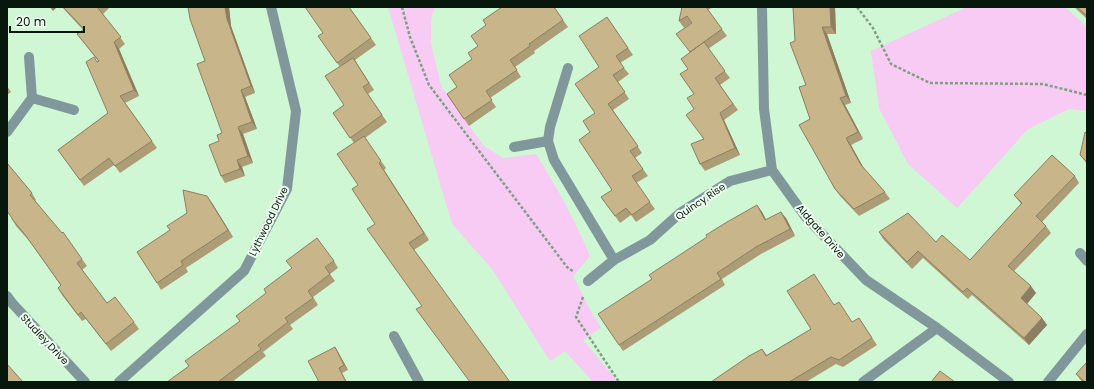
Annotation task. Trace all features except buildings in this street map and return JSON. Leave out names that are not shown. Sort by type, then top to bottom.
[{"type":"street","name":"Lythwood Drive","points":[[119,382],[244,271],[287,189],[296,111],[271,7]]},
{"type":"street","name":"Aldgate Drive","points":[[762,7],[764,109],[772,170],[805,216],[866,280],[937,328],[1009,382]]},
{"type":"street","points":[[7,132],[32,98],[29,57]]},
{"type":"street","points":[[568,68],[550,127],[548,141],[554,160],[614,260]]},
{"type":"street","points":[[32,98],[74,110]]},
{"type":"street","points":[[514,147],[548,141]]},
{"type":"street","name":"Quincy Rise","points":[[588,282],[614,260],[650,240],[680,213],[730,181],[772,170]]},
{"type":"street","points":[[1080,253],[1087,261]]},
{"type":"street","name":"Studley Drive","points":[[7,296],[85,382]]},
{"type":"street","points":[[863,382],[937,328]]},
{"type":"street","points":[[1048,382],[1087,334]]},
{"type":"street","points":[[394,336],[419,382]]},
{"type":"path","points":[[402,7],[410,37],[429,85],[567,267],[588,282],[576,317],[619,382]]},
{"type":"path","points":[[857,7],[872,28],[891,64],[930,83],[1043,84],[1087,94]]},
{"type":"shaded area","points":[[388,7],[435,7],[431,19],[431,44],[441,86],[483,145],[503,158],[536,154],[544,166],[572,217],[590,256],[573,276],[601,328],[583,340],[618,382],[593,382],[565,351],[550,361],[492,269],[452,224]]},
{"type":"shaded area","points":[[967,7],[1065,7],[1087,27],[1087,111],[1069,109],[1028,129],[957,208],[908,164],[879,108],[871,51]]}]
